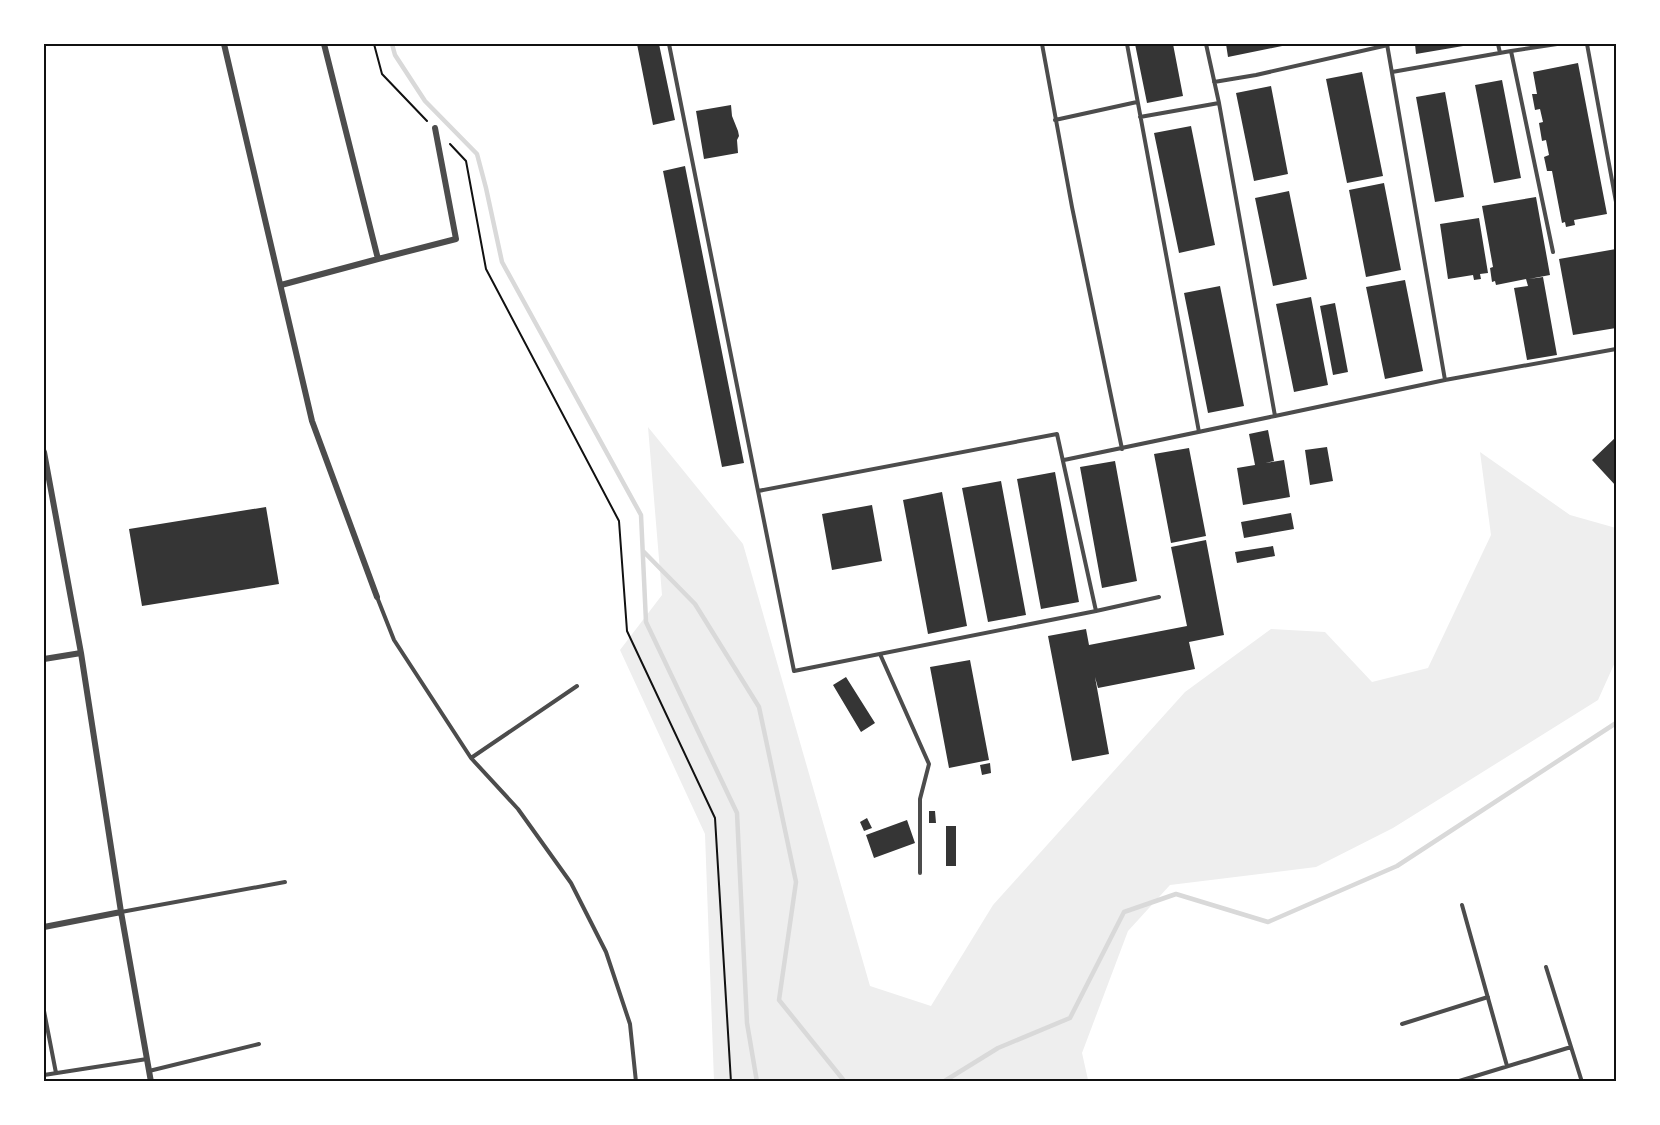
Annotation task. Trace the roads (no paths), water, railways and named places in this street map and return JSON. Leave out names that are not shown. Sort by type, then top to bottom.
[{"type":"street","points":[[224,44],[312,421],[377,597]]},
{"type":"street","points":[[324,44],[378,259]]},
{"type":"street","points":[[281,285],[456,239],[435,128]]},
{"type":"street","points":[[44,452],[81,653],[121,912],[151,1082]]},
{"type":"street","points":[[44,659],[81,653]]},
{"type":"street","points":[[44,927],[121,912]]},
{"type":"lane","points":[[669,44],[794,671],[1159,597]]},
{"type":"lane","points":[[1042,44],[1055,120],[1122,448]]},
{"type":"lane","points":[[1126,44],[1199,432]]},
{"type":"lane","points":[[1206,44],[1219,103],[1275,416]]},
{"type":"lane","points":[[1214,82],[1256,75],[1388,44],[1445,380]]},
{"type":"lane","points":[[1498,44],[1500,52]]},
{"type":"lane","points":[[1392,72],[1557,44]]},
{"type":"lane","points":[[1587,44],[1617,201]]},
{"type":"lane","points":[[1511,51],[1553,252]]},
{"type":"lane","points":[[1055,120],[1137,102]]},
{"type":"lane","points":[[1140,117],[1219,103]]},
{"type":"lane","points":[[1064,460],[1445,380],[1617,350]]},
{"type":"lane","points":[[759,491],[1057,434],[1096,611]]},
{"type":"lane","points":[[377,597],[394,640],[471,758],[518,809],[571,883],[606,952],[630,1024],[636,1082]]},
{"type":"lane","points":[[880,654],[929,764],[920,799],[920,873]]},
{"type":"lane","points":[[471,758],[578,686]]},
{"type":"lane","points":[[121,912],[285,882]]},
{"type":"lane","points":[[1462,905],[1507,1066]]},
{"type":"lane","points":[[1546,967],[1582,1082]]},
{"type":"lane","points":[[1402,1024],[1488,997]]},
{"type":"lane","points":[[44,1011],[56,1073]]},
{"type":"lane","points":[[149,1071],[259,1044]]},
{"type":"lane","points":[[1456,1082],[1571,1047]]},
{"type":"lane","points":[[44,1075],[147,1059]]},
{"type":"waterway","points":[[392,44],[395,55],[425,101],[477,154],[502,262],[641,515],[646,622],[737,813],[747,1023],[757,1082]]},
{"type":"waterway","points":[[644,552],[695,604],[759,707],[796,882],[779,1000],[845,1082]]},
{"type":"waterway","points":[[943,1082],[998,1048],[1070,1018],[1124,912],[1176,894],[1268,922],[1397,866],[1616,723]]}]
